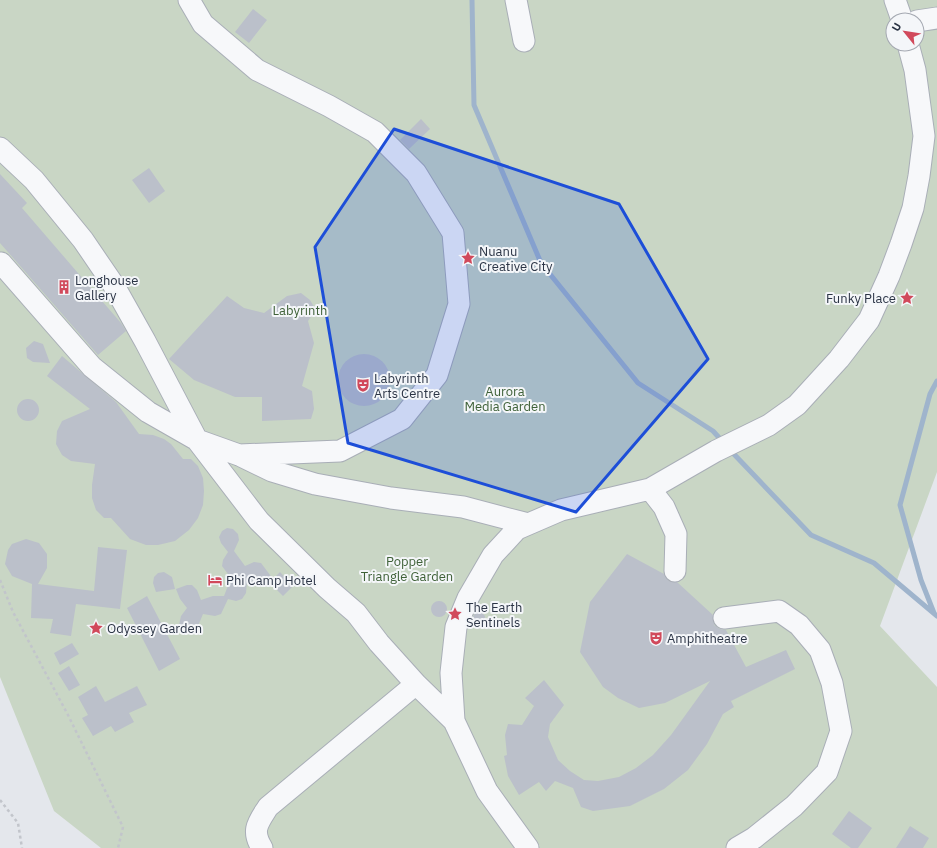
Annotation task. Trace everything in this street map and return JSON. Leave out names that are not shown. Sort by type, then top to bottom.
[{"type":"lane","points":[[188,0],[203,24],[257,70],[329,106],[374,132],[416,173],[453,233],[459,304],[437,375],[402,419],[340,452],[239,455]]},
{"type":"lane","points":[[516,0],[524,41]]},
{"type":"lane","points":[[895,0],[899,12]]},
{"type":"lane","points":[[925,20],[937,18]]},
{"type":"lane","points":[[454,721],[451,673],[456,627],[468,598],[493,555],[517,529],[561,510],[650,490],[716,451],[769,425],[797,405],[839,359],[869,320],[889,276],[913,208],[924,136],[915,70],[910,52]]},
{"type":"lane","points":[[0,148],[34,180],[82,240],[113,284],[146,341],[197,440],[259,520],[326,588],[356,613],[379,643],[416,684],[454,721],[487,791],[528,848]]},
{"type":"lane","points":[[1,263],[92,367],[148,412],[197,440],[239,455],[272,470],[315,484],[391,498],[463,507],[528,524]]},
{"type":"lane","points":[[650,490],[664,507],[676,534],[675,571]]},
{"type":"lane","points":[[724,618],[779,611],[799,625],[820,650],[832,683],[841,731],[827,772],[794,806],[754,838],[737,848]]},
{"type":"lane","points":[[262,848],[256,839],[257,824],[268,807],[416,684]]},
{"type":"path","points":[[0,580],[13,612],[68,715],[123,827],[118,848]]},
{"type":"path","points":[[0,800],[18,823],[22,848]]},
{"type":"highlighted area","points":[[394,129],[619,204],[708,359],[576,512],[348,443],[315,247]]},
{"type":"green space","name":"Nuanu Creative City","points":[[0,0],[937,0],[937,472],[880,626],[937,687],[937,848],[101,848],[54,811],[0,677]]},
{"type":"building","points":[[253,9],[267,20],[249,43],[235,32]]},
{"type":"building","points":[[421,119],[430,129],[409,149],[400,140]]},
{"type":"building","points":[[149,168],[165,191],[149,203],[132,180]]},
{"type":"building","name":"Longhouse Gallery","points":[[0,174],[27,203],[22,208],[121,323],[126,331],[98,355],[0,243]]},
{"type":"building","points":[[301,293],[310,300],[316,310],[308,321],[314,343],[302,386],[312,391],[314,409],[311,419],[262,421],[262,397],[235,397],[194,380],[169,359],[227,296],[244,308],[264,313],[287,296]]},
{"type":"building","points":[[34,341],[43,344],[50,363],[33,362],[27,358],[26,348]]},
{"type":"building","points":[[364,354],[374,356],[382,362],[388,370],[390,380],[388,390],[382,398],[374,404],[364,406],[354,404],[346,398],[340,390],[338,380],[340,370],[346,362],[354,356]]},
{"type":"building","points":[[62,356],[116,402],[139,434],[153,435],[164,439],[171,444],[183,459],[191,459],[198,466],[203,478],[203,505],[198,518],[189,530],[175,541],[158,545],[146,545],[130,539],[111,518],[104,518],[96,510],[92,498],[95,464],[71,461],[62,455],[56,444],[57,431],[62,421],[90,409],[47,376]]},
{"type":"building","points":[[28,399],[32,400],[38,406],[38,414],[32,420],[28,421],[24,420],[18,414],[17,410],[18,406],[24,400]]},
{"type":"building","points":[[227,528],[233,529],[238,534],[239,540],[234,551],[245,566],[254,562],[261,563],[273,579],[280,572],[293,586],[283,596],[269,582],[271,580],[247,582],[246,593],[242,599],[236,601],[228,599],[221,614],[215,616],[203,614],[198,626],[193,630],[178,629],[181,616],[187,608],[180,599],[176,589],[187,585],[192,585],[197,590],[201,600],[213,596],[224,596],[231,578],[222,566],[223,560],[228,552],[221,543],[219,537],[222,531]]},
{"type":"building","points":[[26,539],[39,543],[47,554],[47,568],[38,584],[94,591],[98,547],[127,550],[120,609],[76,604],[71,636],[50,633],[53,619],[31,618],[32,584],[12,576],[5,564],[8,550],[12,544]]},
{"type":"building","points":[[627,554],[664,574],[669,581],[677,582],[713,615],[714,625],[720,629],[726,630],[746,667],[786,650],[795,669],[731,701],[734,707],[723,714],[707,744],[688,770],[664,789],[630,806],[593,811],[581,807],[573,788],[555,781],[546,791],[539,782],[519,795],[508,776],[504,756],[507,755],[505,735],[508,724],[522,725],[534,706],[525,698],[544,680],[564,705],[550,724],[548,737],[558,760],[570,771],[584,780],[598,781],[619,777],[636,768],[653,755],[671,735],[710,681],[665,703],[639,708],[618,698],[603,687],[580,652],[590,602]]},
{"type":"building","points":[[164,572],[172,577],[175,589],[156,592],[153,583],[154,577],[158,573]]},
{"type":"building","points":[[147,596],[180,659],[159,671],[127,608]]},
{"type":"building","points":[[436,601],[442,601],[447,606],[445,615],[442,617],[436,617],[431,612],[431,606]]},
{"type":"building","points":[[476,611],[481,612],[485,616],[484,624],[479,627],[473,627],[470,624]]},
{"type":"building","points":[[72,643],[79,654],[60,665],[54,653]]},
{"type":"building","points":[[69,666],[80,685],[69,691],[58,673]]},
{"type":"building","points":[[96,686],[105,702],[137,686],[147,705],[129,713],[134,722],[115,732],[111,726],[93,736],[82,718],[88,715],[78,697]]},
{"type":"building","points":[[849,811],[872,828],[858,848],[851,848],[832,834]]},
{"type":"building","points":[[910,826],[929,838],[923,848],[896,848]]},
{"type":"waterway","points":[[472,0],[474,105],[541,263],[638,383],[713,431],[723,442]]},
{"type":"waterway","points":[[934,613],[921,580],[900,505],[930,394],[937,381]]},
{"type":"waterway","points":[[730,450],[811,535],[874,563],[937,616]]},
{"type":"place","name":"Nuanu Creative City","points":[[468,258]]},
{"type":"place","name":"Longhouse Gallery","points":[[64,287]]},
{"type":"place","name":"Funky Place","points":[[907,298]]},
{"type":"place","name":"Labyrinth Arts Centre","points":[[363,385]]},
{"type":"place","name":"Phi Camp Hotel","points":[[215,580]]},
{"type":"place","name":"The Earth Sentinels","points":[[455,614]]},
{"type":"place","name":"Odyssey Garden","points":[[96,628]]},
{"type":"place","name":"Amphitheatre","points":[[656,638]]},
{"type":"park label","name":"Labyrinth","points":[[300,310]]},
{"type":"park label","name":"Aurora Media Garden","points":[[505,398]]},
{"type":"park label","name":"Popper Triangle Garden","points":[[407,568]]}]
